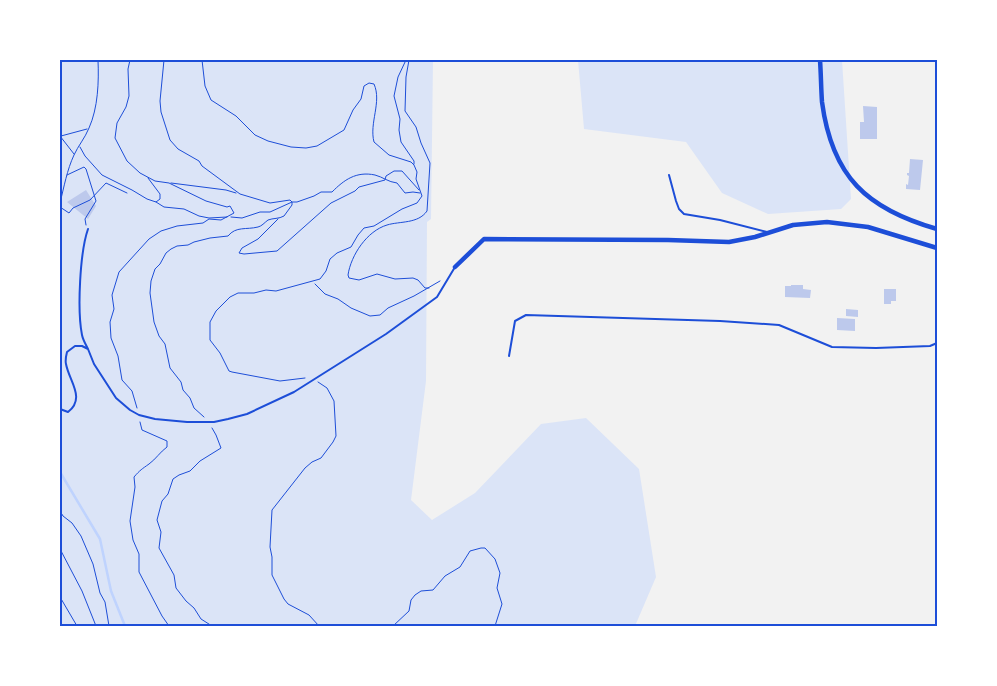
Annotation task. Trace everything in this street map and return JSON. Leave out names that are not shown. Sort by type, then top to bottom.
[{"type":"street","points":[[820,60],[822,103],[831,140],[846,172],[869,199],[889,212],[912,222],[937,229]]},
{"type":"street","points":[[455,267],[484,239],[729,242],[769,233],[793,225],[827,222],[846,223],[889,233],[937,248]]},
{"type":"lane","points":[[669,175],[679,209],[684,214],[720,220],[769,233]]},
{"type":"lane","points":[[88,229],[85,238],[81,287],[82,335],[94,364],[116,398],[139,415],[155,419],[214,422],[247,414],[294,392],[386,334],[437,297],[455,267]]},
{"type":"lane","points":[[509,356],[515,320],[526,314],[779,325],[832,347],[930,346],[937,343]]},
{"type":"lane","points":[[60,408],[68,412],[74,407],[77,398],[65,362],[67,352],[75,346],[82,346],[88,350]]},
{"type":"path","points":[[60,203],[61,194],[66,185],[66,176],[74,155],[89,128],[96,99],[98,60]]},
{"type":"path","points":[[130,60],[128,69],[129,96],[126,107],[117,123],[115,138],[127,161],[148,178],[155,181],[226,190],[270,203],[290,200],[298,202],[321,192],[332,192],[348,177],[374,175],[397,183],[405,193],[420,193],[422,196]]},
{"type":"path","points":[[164,60],[160,101],[161,112],[170,140],[178,149],[199,161],[202,166],[240,194]]},
{"type":"path","points":[[202,60],[205,86],[211,100],[236,116],[255,135],[268,141],[291,147],[306,148],[316,146],[344,130],[353,110],[361,99],[364,86],[369,83],[374,84],[377,105],[374,122],[374,142],[389,155],[414,165]]},
{"type":"path","points":[[407,60],[398,77],[394,96],[400,119],[398,130],[401,142],[414,161],[417,172],[416,179],[422,196]]},
{"type":"path","points":[[407,60],[405,111],[416,127],[430,163],[427,211],[417,219],[388,224],[370,233],[353,259],[348,275],[349,278],[355,280],[377,274],[394,279],[413,278],[418,280],[425,288],[429,288]]},
{"type":"path","points":[[74,155],[61,136],[89,128]]},
{"type":"path","points":[[80,146],[85,156],[102,175],[164,207],[184,209],[199,216],[209,218],[242,218],[260,212],[270,212],[292,202]]},
{"type":"path","points":[[66,176],[84,166],[96,195],[96,202],[85,219],[88,229]]},
{"type":"path","points":[[71,167],[75,172]]},
{"type":"path","points":[[279,218],[258,239],[242,248],[239,253],[277,251],[332,203],[359,187],[385,180],[389,174],[400,170],[416,185],[422,196]]},
{"type":"path","points":[[148,178],[160,194],[160,199],[156,202]]},
{"type":"path","points":[[60,207],[69,213],[73,208],[90,200],[106,183],[127,192]]},
{"type":"path","points":[[169,626],[139,572],[139,554],[133,540],[130,521],[135,488],[134,477],[141,468],[150,464],[160,451],[167,447],[167,441],[142,430],[132,391],[122,380],[118,356],[110,338],[110,322],[114,309],[112,295],[119,272],[149,239],[161,231],[177,226],[200,224],[209,219],[221,220],[234,213],[230,206],[227,207],[206,201],[170,183]]},
{"type":"path","points":[[319,626],[309,615],[288,604],[272,575],[270,547],[272,510],[305,468],[321,458],[333,442],[336,436],[333,397],[327,388],[314,380],[302,378],[280,381],[249,374],[236,374],[229,371],[220,353],[210,340],[210,322],[214,313],[235,293],[276,290],[320,279],[324,275],[330,259],[337,253],[350,247],[364,228],[376,224],[417,203],[422,196]]},
{"type":"path","points":[[212,626],[200,619],[194,608],[176,588],[174,575],[159,548],[161,532],[157,520],[162,501],[168,494],[173,479],[190,471],[200,461],[221,448],[216,435],[199,410],[194,408],[190,398],[170,368],[165,344],[159,336],[154,322],[150,293],[151,280],[155,269],[166,253],[177,246],[188,246],[194,242],[210,238],[228,236],[233,230],[241,228],[260,227],[269,220],[284,216],[292,202]]},
{"type":"path","points":[[315,284],[325,294],[338,299],[350,308],[370,316],[380,315],[388,308],[437,283]]},
{"type":"path","points":[[60,511],[72,523],[93,564],[100,593],[105,602],[109,626]]},
{"type":"path","points":[[393,626],[409,611],[411,600],[415,595],[421,591],[433,590],[445,576],[460,567],[470,551],[481,548],[485,548],[495,559],[499,567],[497,588],[502,604],[495,626]]},
{"type":"path","points":[[60,549],[82,591],[96,626]]},
{"type":"path","points":[[60,597],[77,626]]},
{"type":"shaded area","points":[[60,60],[433,60],[431,219],[427,222],[426,381],[411,500],[432,520],[475,493],[541,424],[586,418],[639,469],[656,577],[635,626],[60,626]]},
{"type":"shaded area","points":[[578,60],[842,60],[851,199],[841,209],[768,214],[722,193],[686,142],[584,129]]},
{"type":"building","points":[[863,106],[877,107],[877,139],[860,139],[860,122],[864,122]]},
{"type":"building","points":[[910,159],[923,160],[920,190],[906,189]]},
{"type":"building","points":[[86,190],[96,206],[88,219],[67,202]]},
{"type":"building","points":[[803,285],[803,289],[811,290],[810,298],[785,297],[785,286]]},
{"type":"building","points":[[884,289],[896,289],[896,301],[891,301],[891,304],[884,304]]},
{"type":"building","points":[[846,309],[858,310],[858,317],[846,316]]},
{"type":"building","points":[[837,318],[855,319],[855,331],[837,330]]},
{"type":"waterway","points":[[60,472],[100,539],[111,591],[125,626]]}]
